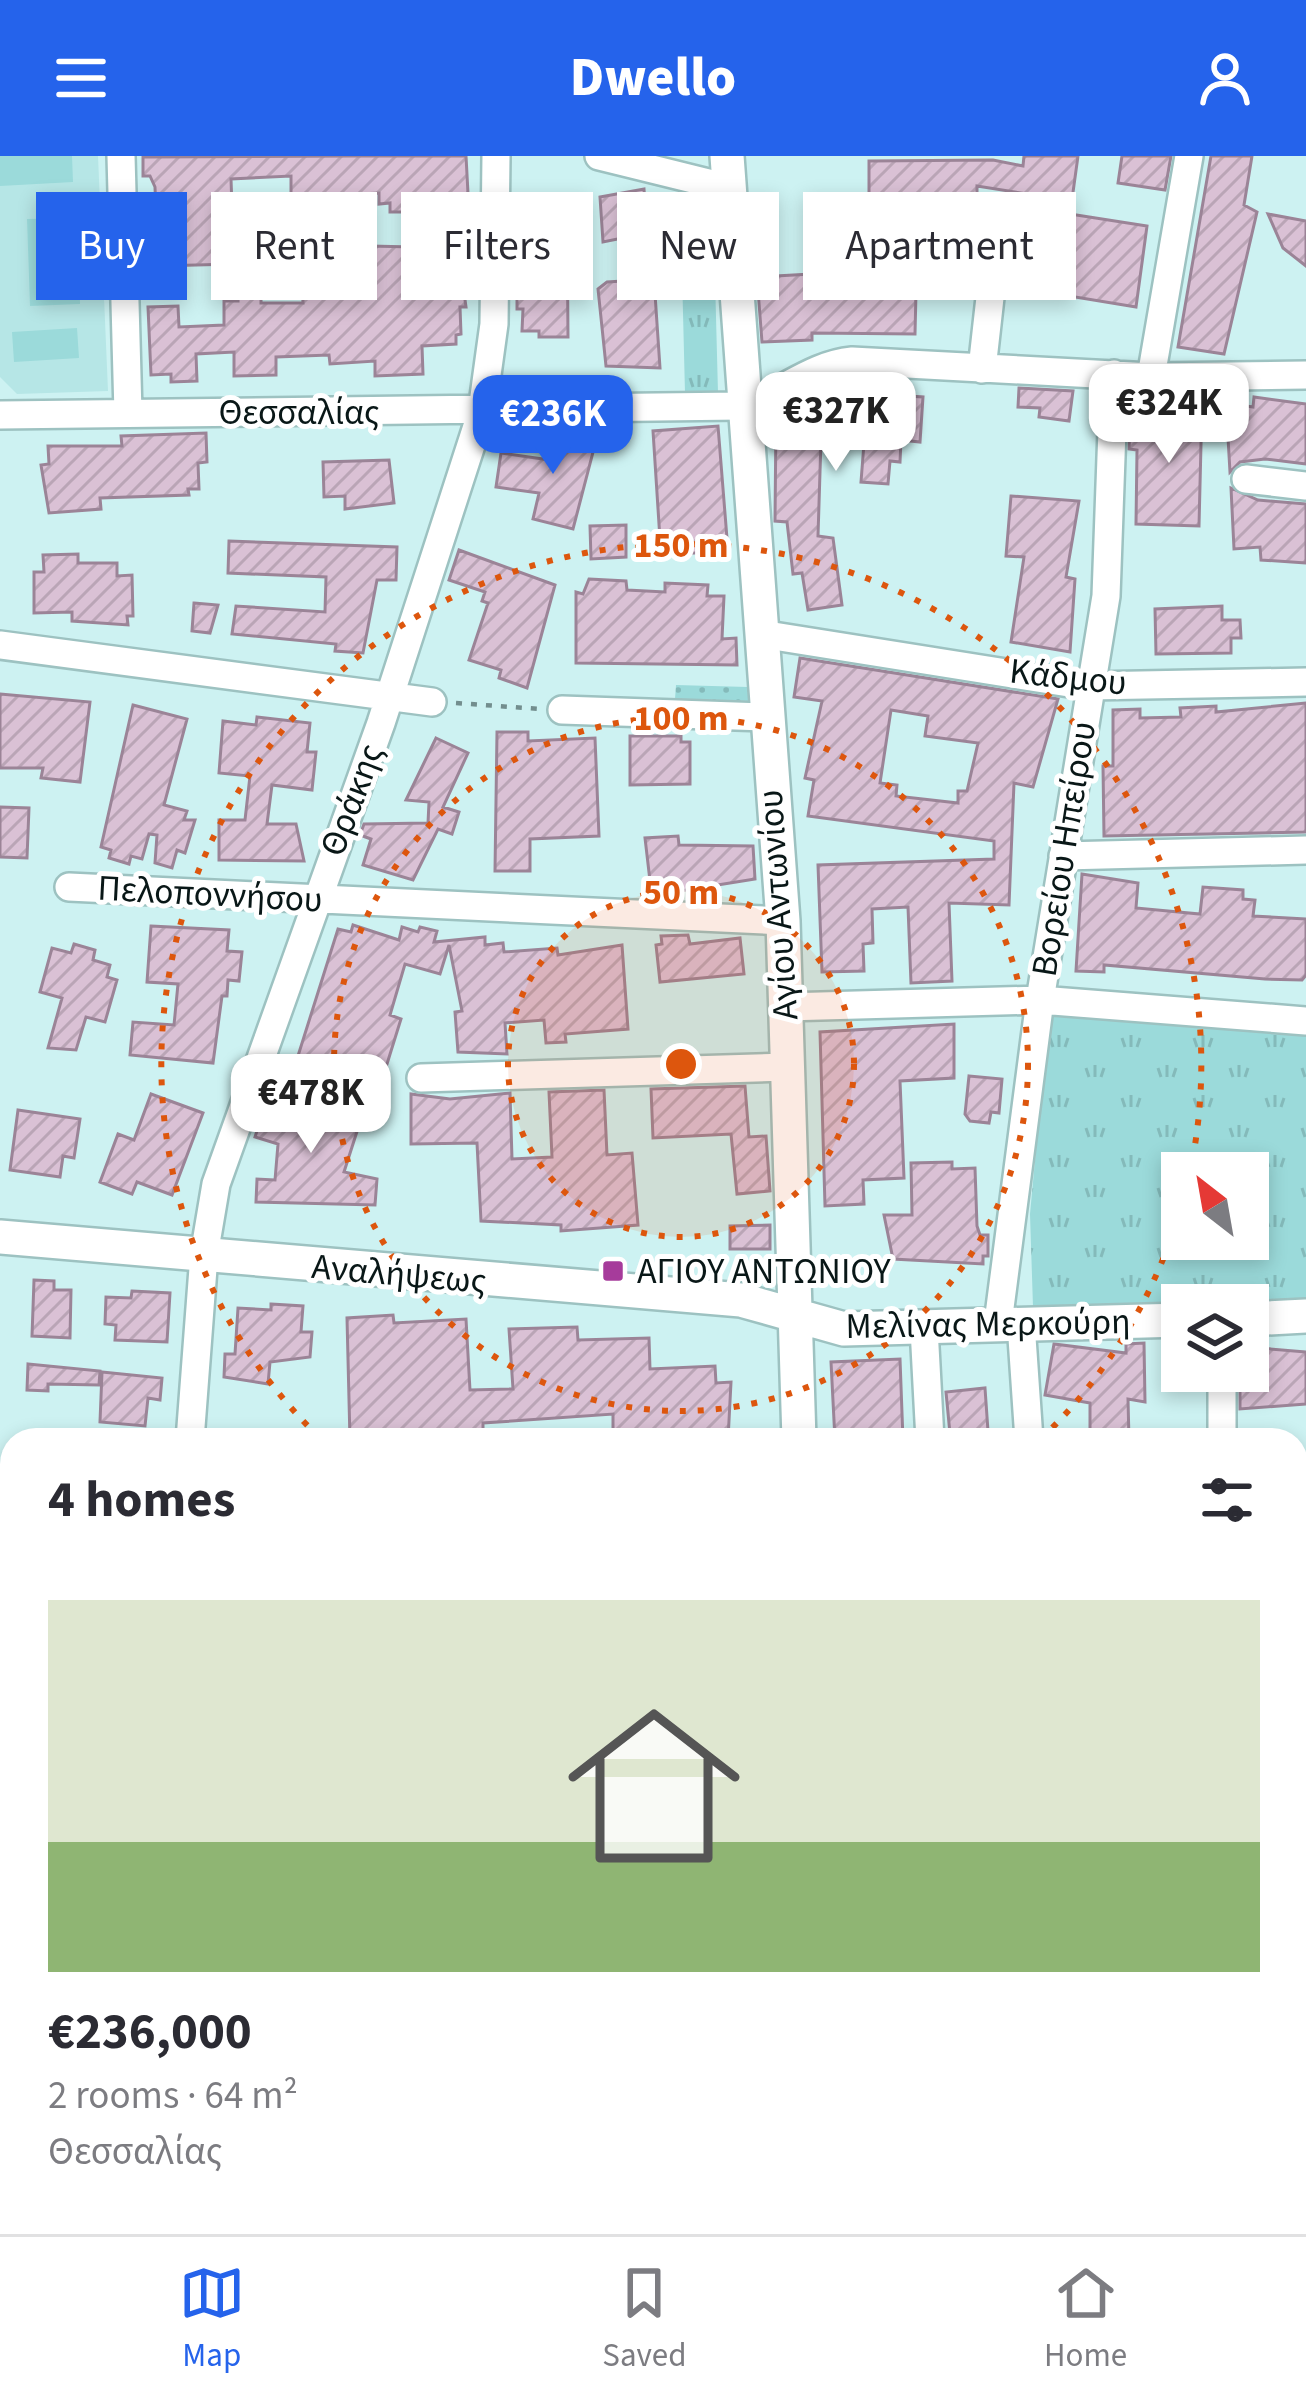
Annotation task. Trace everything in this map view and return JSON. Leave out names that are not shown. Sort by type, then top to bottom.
[{"type":"street","points":[[121,156],[128,413]]},
{"type":"street","name":"Θράκης","points":[[191,1428],[204,1256],[215,1184],[390,696],[482,411],[494,324],[496,156]]},
{"type":"street","points":[[599,156],[728,172]]},
{"type":"street","points":[[1151,377],[1190,156]]},
{"type":"street","name":"Αγίου Αντωνίου","points":[[728,172],[783,921],[800,1428]]},
{"type":"street","points":[[982,369],[990,300]]},
{"type":"street","points":[[742,406],[831,363],[884,361],[1151,377],[1306,375]]},
{"type":"street","name":"Βορείου Ηπείρου","points":[[1027,1428],[1009,1323],[1040,1000],[1106,596],[1114,374]]},
{"type":"street","name":"Θεσσαλίας","points":[[0,415],[742,406]]},
{"type":"street","points":[[1246,479],[1306,486]]},
{"type":"street","name":"Κάδμου","points":[[761,634],[1088,686],[1306,682]]},
{"type":"street","points":[[0,645],[432,702]]},
{"type":"street","points":[[562,710],[765,717]]},
{"type":"street","points":[[1063,856],[1306,850]]},
{"type":"street","name":"Πελοποννήσου","points":[[69,887],[783,921]]},
{"type":"street","points":[[785,1007],[1040,1000],[1306,1021]]},
{"type":"street","points":[[421,1078],[788,1067]]},
{"type":"street","name":"Αναλήψεως","points":[[0,1237],[741,1300],[796,1316]]},
{"type":"street","name":"Μελίνας Μερκούρη","points":[[796,1316],[830,1328],[1161,1321]]},
{"type":"street","points":[[1269,1317],[1306,1316]]},
{"type":"street","points":[[924,1328],[929,1428]]},
{"type":"street","points":[[1222,1392],[1222,1428]]},
{"type":"lane","points":[[252,1076],[355,1110]]},
{"type":"path","points":[[432,702],[562,710]]},
{"type":"shaded area","points":[[0,156],[98,156],[100,192],[36,192],[36,300],[104,300],[108,391],[17,394],[0,377]]},
{"type":"green space","points":[[0,156],[72,156],[73,182],[0,186]]},
{"type":"green space","points":[[27,219],[36,219],[36,300],[80,300],[80,304],[30,306]]},
{"type":"green space","points":[[683,300],[716,300],[718,393],[685,393]]},
{"type":"green space","points":[[77,328],[79,358],[14,362],[12,332]]},
{"type":"green space","points":[[676,685],[748,687],[749,701],[675,699]]},
{"type":"green space","points":[[1039,1013],[1306,1031],[1306,1299],[1269,1300],[1269,1284],[1161,1284],[1161,1303],[1033,1307],[1030,1214],[1048,1022]]},
{"type":"building","points":[[466,156],[468,192],[401,192],[401,212],[390,212],[390,203],[379,204],[377,192],[291,192],[291,176],[231,179],[231,192],[211,192],[211,265],[187,265],[187,192],[155,192],[150,176],[143,176],[143,157]]},
{"type":"building","points":[[1024,156],[1078,156],[1073,192],[1015,192],[977,186],[977,192],[869,192],[869,161],[993,160],[1023,166]]},
{"type":"building","points":[[1122,156],[1171,156],[1165,190],[1118,183]]},
{"type":"building","points":[[1211,156],[1252,156],[1244,205],[1257,212],[1224,354],[1178,347]]},
{"type":"building","points":[[617,194],[617,239],[603,242],[600,197]]},
{"type":"building","points":[[1268,214],[1306,221],[1306,266],[1283,248]]},
{"type":"building","points":[[1076,215],[1147,226],[1136,307],[1076,297]]},
{"type":"building","points":[[377,246],[401,247],[401,300],[465,300],[466,307],[460,307],[461,334],[456,335],[456,344],[422,346],[423,374],[375,376],[375,361],[330,364],[329,355],[276,357],[276,375],[234,376],[234,352],[196,354],[197,381],[171,382],[171,374],[151,375],[148,307],[178,306],[179,327],[224,325],[224,301],[377,300]]},
{"type":"building","points":[[803,274],[803,300],[916,300],[915,334],[812,333],[812,340],[762,342],[759,300],[779,300],[779,276]]},
{"type":"building","points":[[617,281],[617,300],[655,300],[660,368],[606,366],[598,289]]},
{"type":"building","points":[[517,300],[568,300],[568,337],[539,337],[539,331],[522,331],[523,309],[517,309]]},
{"type":"building","points":[[853,387],[910,389],[909,396],[923,397],[920,442],[901,440],[900,462],[890,461],[888,484],[861,482],[864,443],[821,440],[818,536],[833,538],[842,605],[808,610],[802,573],[793,574],[787,522],[775,521],[776,420],[822,428],[831,411],[838,411],[839,395],[852,396]]},
{"type":"building","points":[[1019,388],[1073,391],[1069,421],[1039,417],[1040,408],[1018,407]]},
{"type":"building","points":[[1254,397],[1306,404],[1306,464],[1265,459],[1240,462],[1230,472],[1226,403],[1253,407]]},
{"type":"building","points":[[1174,399],[1202,403],[1199,526],[1136,524],[1137,450],[1129,449],[1130,423],[1136,424],[1138,413],[1171,420]]},
{"type":"building","points":[[565,426],[598,433],[573,529],[533,519],[539,493],[496,487],[501,453],[550,460],[553,448],[560,450]]},
{"type":"building","points":[[718,426],[728,551],[661,555],[653,431]]},
{"type":"building","points":[[206,433],[207,462],[198,463],[199,489],[188,489],[189,495],[100,498],[101,509],[49,513],[41,465],[49,464],[48,446],[122,446],[121,436]]},
{"type":"building","points":[[389,460],[394,503],[345,509],[345,496],[324,497],[323,462]]},
{"type":"building","points":[[1231,488],[1258,500],[1306,504],[1306,563],[1261,560],[1260,547],[1234,549]]},
{"type":"building","points":[[1011,496],[1079,501],[1066,577],[1075,579],[1070,652],[1011,642],[1024,557],[1006,556]]},
{"type":"building","points":[[626,525],[626,557],[591,559],[590,526]]},
{"type":"building","points":[[229,541],[397,547],[396,580],[377,580],[363,653],[335,651],[336,644],[232,634],[236,606],[325,612],[326,577],[228,573]]},
{"type":"building","points":[[459,550],[555,585],[527,688],[499,678],[501,670],[469,660],[488,603],[482,601],[485,592],[449,580]]},
{"type":"building","points":[[78,554],[78,563],[117,563],[117,576],[132,575],[133,616],[127,616],[128,625],[72,621],[72,612],[34,613],[34,572],[44,572],[43,555]]},
{"type":"building","points":[[589,579],[626,581],[627,590],[665,592],[665,583],[708,585],[707,596],[724,596],[722,639],[736,638],[737,665],[576,663],[576,592],[583,594]]},
{"type":"building","points":[[194,603],[218,605],[210,633],[192,631]]},
{"type":"building","points":[[1222,606],[1222,620],[1240,620],[1241,638],[1231,638],[1231,653],[1156,654],[1155,609]]},
{"type":"building","points":[[800,658],[1058,699],[1033,787],[1014,783],[1009,905],[949,903],[952,981],[911,983],[908,907],[872,909],[873,943],[863,944],[864,971],[822,972],[818,865],[994,859],[994,841],[808,816],[814,780],[805,778],[822,701],[794,697]],"holes":[[[891,710],[928,716],[925,736],[978,743],[967,791],[958,791],[958,803],[896,796],[897,785],[880,783]]]},
{"type":"building","points":[[0,694],[90,702],[80,782],[41,778],[43,768],[0,768]]},
{"type":"building","points":[[1306,703],[1306,832],[1104,836],[1103,766],[1113,766],[1113,710],[1140,709],[1140,718],[1181,717],[1180,708],[1216,706],[1216,712]]},
{"type":"building","points":[[133,705],[187,719],[164,805],[187,811],[184,820],[195,820],[185,853],[177,850],[172,868],[155,863],[157,835],[149,834],[142,859],[131,856],[129,864],[109,858],[111,850],[101,847]]},
{"type":"building","points":[[257,717],[310,723],[307,752],[316,752],[312,790],[272,785],[267,824],[296,824],[304,861],[219,860],[219,820],[245,820],[250,776],[219,773],[223,721],[256,725]]},
{"type":"building","points":[[497,732],[528,732],[528,741],[595,738],[599,836],[530,839],[530,871],[495,871]]},
{"type":"building","points":[[630,736],[681,736],[681,742],[690,742],[690,784],[630,785]]},
{"type":"building","points":[[436,738],[468,753],[443,807],[459,812],[452,834],[438,829],[413,880],[363,865],[371,839],[360,835],[364,824],[428,823],[429,802],[406,800]]},
{"type":"building","points":[[0,807],[29,808],[27,858],[0,857]]},
{"type":"building","points":[[678,836],[679,845],[753,846],[755,879],[674,892],[674,880],[650,881],[645,838]]},
{"type":"building","points":[[1082,874],[1138,883],[1136,908],[1200,914],[1203,887],[1243,890],[1243,899],[1255,900],[1253,916],[1306,919],[1306,975],[1302,980],[1265,979],[1104,965],[1104,972],[1076,971]]},
{"type":"building","points":[[353,925],[399,940],[402,927],[437,931],[434,942],[485,937],[485,945],[503,943],[504,952],[557,948],[558,955],[622,945],[628,1029],[565,1034],[566,1042],[546,1043],[544,1020],[505,1023],[507,1054],[458,1052],[455,1012],[462,1011],[449,945],[440,974],[405,964],[390,1015],[401,1019],[382,1080],[376,1078],[365,1106],[291,1078],[338,929],[351,932]]},
{"type":"building","points":[[151,926],[229,930],[227,951],[242,952],[239,981],[228,980],[227,996],[222,996],[213,1063],[130,1055],[133,1022],[174,1025],[178,984],[147,982]]},
{"type":"building","points":[[688,935],[690,944],[740,938],[744,974],[660,982],[656,945],[662,944],[661,936]]},
{"type":"building","points":[[74,944],[95,950],[93,960],[110,965],[107,977],[117,980],[105,1022],[86,1017],[76,1050],[48,1048],[62,998],[40,992],[52,948],[71,953]]},
{"type":"building","points":[[954,1024],[954,1078],[900,1081],[904,1178],[863,1180],[864,1204],[825,1206],[820,1032]]},
{"type":"building","points":[[969,1076],[1002,1079],[999,1113],[991,1112],[989,1123],[970,1121],[965,1114]]},
{"type":"building","points":[[745,1086],[749,1137],[766,1136],[770,1191],[737,1194],[731,1134],[653,1138],[651,1089]]},
{"type":"building","points":[[604,1090],[607,1155],[632,1153],[638,1225],[561,1231],[561,1225],[481,1221],[477,1143],[411,1144],[411,1094],[450,1099],[510,1093],[512,1159],[552,1157],[549,1092]]},
{"type":"building","points":[[151,1094],[203,1113],[172,1195],[137,1182],[132,1194],[100,1182],[118,1134],[134,1140]]},
{"type":"building","points":[[269,1094],[361,1119],[344,1172],[377,1179],[375,1205],[256,1202],[257,1179],[275,1180],[278,1144],[255,1137]]},
{"type":"building","points":[[18,1110],[80,1119],[74,1158],[63,1156],[60,1177],[10,1170]]},
{"type":"building","points":[[952,1162],[952,1169],[975,1168],[977,1226],[980,1235],[988,1235],[988,1256],[983,1256],[983,1264],[893,1259],[884,1215],[912,1215],[911,1163]]},
{"type":"building","points":[[770,1225],[770,1249],[730,1249],[730,1226]]},
{"type":"building","points":[[34,1280],[54,1281],[54,1290],[71,1290],[70,1338],[32,1336]]},
{"type":"building","points":[[132,1291],[170,1293],[167,1342],[115,1340],[116,1325],[105,1324],[106,1297],[131,1298]]},
{"type":"building","points":[[271,1304],[303,1306],[301,1332],[312,1332],[310,1357],[270,1362],[268,1384],[224,1377],[225,1354],[235,1354],[238,1308],[271,1310]]},
{"type":"building","points":[[393,1315],[394,1323],[466,1319],[470,1390],[513,1389],[509,1329],[577,1327],[578,1340],[649,1338],[650,1369],[715,1366],[716,1383],[731,1382],[729,1428],[613,1428],[613,1414],[483,1423],[483,1428],[350,1428],[347,1318]]},
{"type":"building","points":[[1144,1343],[1145,1402],[1128,1399],[1129,1428],[1090,1428],[1090,1403],[1045,1395],[1054,1344],[1126,1353],[1126,1344]]},
{"type":"building","points":[[1269,1349],[1306,1352],[1306,1404],[1240,1409],[1240,1392],[1269,1392]]},
{"type":"building","points":[[900,1359],[903,1428],[834,1428],[831,1362]]},
{"type":"building","points":[[28,1364],[100,1371],[99,1385],[48,1384],[48,1391],[27,1390]]},
{"type":"building","points":[[102,1372],[162,1378],[160,1400],[148,1398],[145,1426],[100,1422]]},
{"type":"building","points":[[985,1388],[988,1428],[949,1428],[946,1392]]},
{"type":"place","name":"ΑΓΙΟΥ ΑΝΤΩΝΙΟΥ","points":[[613,1271]]}]
